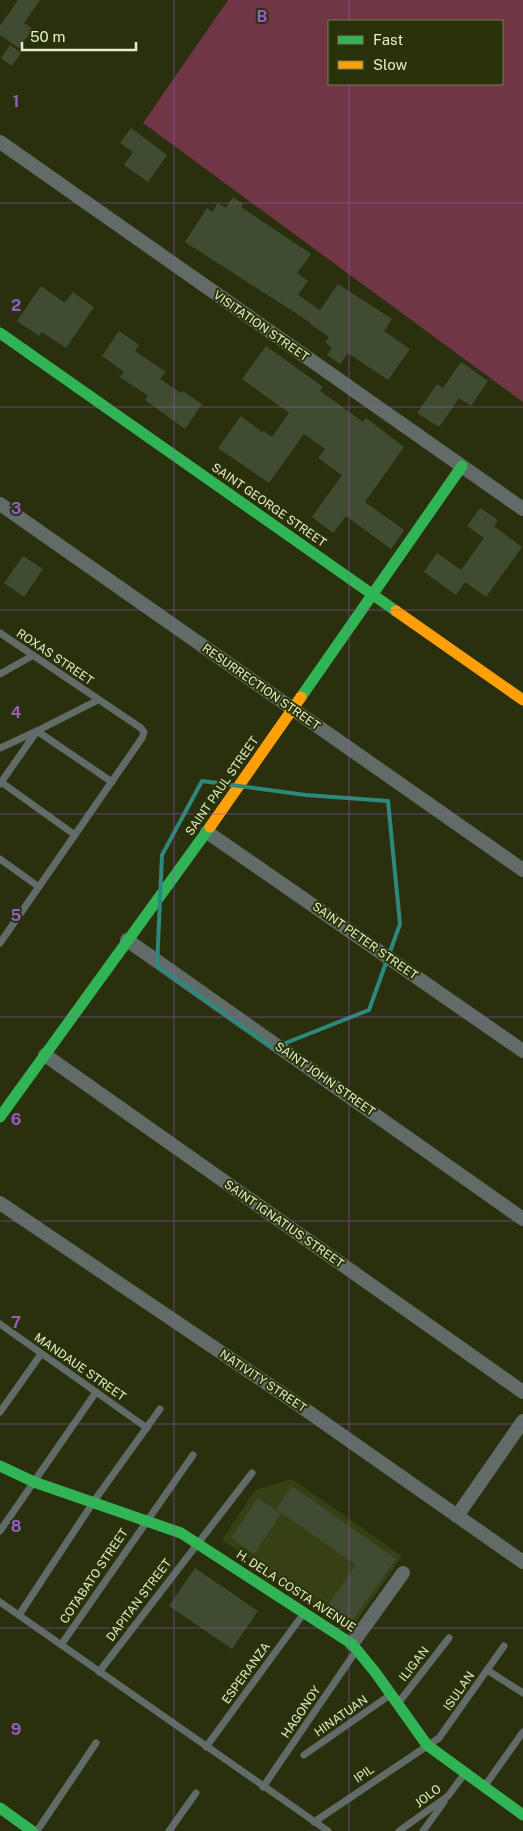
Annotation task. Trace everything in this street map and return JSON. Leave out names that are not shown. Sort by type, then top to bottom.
[{"type":"street","name":"VISITATION STREET","points":[[0,142],[523,509]]},
{"type":"street","name":"SAINT GEORGE STREET","points":[[0,333],[523,700]]},
{"type":"street","name":"SAINT PAUL STREET","points":[[0,1117],[127,940],[208,832],[462,466]]},
{"type":"street","name":"RESURRECTION STREET","points":[[0,504],[523,870]]},
{"type":"street","name":"SAINT PETER STREET","points":[[208,832],[523,1051]]},
{"type":"street","name":"SAINT JOHN STREET","points":[[127,940],[523,1219]]},
{"type":"street","name":"SAINT IGNATIUS STREET","points":[[46,1055],[523,1392]]},
{"type":"street","name":"NATIVITY STREET","points":[[0,1203],[293,1401],[523,1562]]},
{"type":"street","points":[[457,1516],[523,1421]]},
{"type":"street","name":"H. DELA COSTA AVENUE","points":[[0,1466],[34,1482],[164,1526],[197,1543],[355,1647],[427,1745],[523,1815]]},
{"type":"street","points":[[355,1647],[402,1573]]},
{"type":"street","points":[[0,1808],[32,1831]]},
{"type":"lane","name":"ROXAS STREET","points":[[0,633],[141,728],[144,732],[142,738],[112,782]]},
{"type":"lane","points":[[0,674],[32,656]]},
{"type":"lane","points":[[0,748],[98,700]]},
{"type":"lane","points":[[0,942],[112,782],[37,731]]},
{"type":"lane","points":[[37,731],[1,783],[75,835]]},
{"type":"lane","points":[[0,859],[39,886]]},
{"type":"lane","name":"MANDAUE STREET","points":[[0,1324],[147,1428]]},
{"type":"lane","points":[[0,1412],[42,1354]]},
{"type":"lane","points":[[0,1531],[96,1392]]},
{"type":"lane","points":[[19,1615],[94,1502],[160,1409]]},
{"type":"lane","name":"COTABATO STREET","points":[[61,1645],[146,1520],[193,1455]]},
{"type":"lane","name":"DAPITAN STREET","points":[[99,1672],[252,1473]]},
{"type":"lane","points":[[0,1602],[328,1831]]},
{"type":"lane","name":"ESPERANZA","points":[[206,1747],[304,1613]]},
{"type":"lane","name":"ILIGAN","points":[[394,1700],[449,1638]]},
{"type":"lane","name":"ISULAN","points":[[427,1745],[444,1733],[504,1646]]},
{"type":"lane","name":"HAGONOY","points":[[264,1787],[355,1647]]},
{"type":"lane","points":[[487,1670],[523,1693]]},
{"type":"lane","name":"HINATUAN","points":[[304,1755],[394,1700]]},
{"type":"lane","points":[[484,1787],[523,1732]]},
{"type":"lane","points":[[37,1831],[96,1743]]},
{"type":"lane","name":"IPIL","points":[[314,1822],[427,1745]]},
{"type":"lane","name":"JOLO","points":[[398,1831],[448,1796],[465,1773]]},
{"type":"lane","points":[[169,1831],[196,1792]]},
{"type":"lane","points":[[423,1831],[448,1796]]},
{"type":"highlighted area","points":[[202,781],[306,795],[388,801],[400,924],[369,1010],[273,1048],[157,966],[162,855]]},
{"type":"shaded area","points":[[228,0],[523,0],[523,402],[143,123]]},
{"type":"shaded area","points":[[292,1479],[402,1556],[351,1629],[222,1540],[255,1490]]},
{"type":"building","points":[[18,0],[40,0],[24,23],[33,29],[19,48],[0,35],[0,26]]},
{"type":"building","points":[[10,45],[21,53],[12,66],[1,58]]},
{"type":"building","points":[[131,128],[167,155],[148,182],[124,165],[133,152],[120,143]]},
{"type":"building","points":[[233,197],[243,204],[241,207],[311,254],[297,273],[308,281],[298,295],[320,310],[338,284],[392,319],[384,331],[410,349],[388,380],[348,353],[340,364],[327,355],[332,348],[325,342],[329,337],[311,323],[185,242],[207,208],[212,212],[218,203],[226,208]]},
{"type":"building","points":[[41,286],[65,303],[73,292],[94,307],[66,348],[42,332],[39,336],[17,321]]},
{"type":"building","points":[[119,331],[139,345],[135,351],[166,372],[160,379],[202,404],[185,429],[145,400],[148,396],[120,377],[124,372],[102,356]]},
{"type":"building","points":[[266,346],[323,387],[320,391],[363,422],[366,418],[404,447],[365,502],[404,530],[391,549],[346,516],[333,533],[312,517],[342,475],[318,458],[325,449],[304,434],[269,483],[218,448],[241,416],[272,437],[289,413],[242,379]]},
{"type":"building","points":[[461,362],[488,381],[471,406],[459,398],[439,427],[417,413],[437,384],[443,388]]},
{"type":"building","points":[[480,508],[498,520],[494,526],[522,547],[486,597],[465,582],[456,595],[424,572],[437,553],[461,570],[484,538],[467,526]]},
{"type":"building","points":[[23,556],[43,569],[24,597],[4,583]]},
{"type":"building","points":[[292,1486],[396,1559],[352,1621],[328,1605],[356,1565],[276,1509]]},
{"type":"building","points":[[258,1498],[281,1514],[254,1554],[231,1538]]},
{"type":"building","points":[[195,1568],[258,1611],[232,1649],[169,1606]]},
{"type":"traffic: fast","points":[[0,333],[396,611]]},
{"type":"traffic: fast","points":[[301,697],[462,466]]},
{"type":"traffic: fast","points":[[0,1117],[210,827]]},
{"type":"traffic: fast","points":[[0,1466],[34,1482],[181,1533],[352,1644],[375,1672],[427,1745],[523,1815]]},
{"type":"traffic: fast","points":[[0,1808],[32,1831]]},
{"type":"traffic: slow","points":[[396,611],[523,700]]},
{"type":"traffic: slow","points":[[210,827],[301,697]]}]
